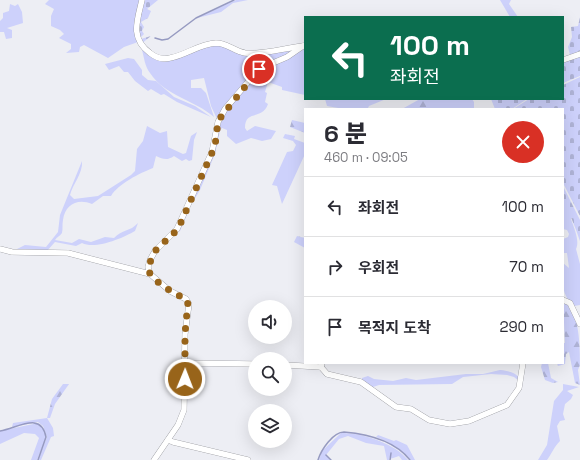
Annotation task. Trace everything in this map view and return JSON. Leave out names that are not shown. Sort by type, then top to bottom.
[{"type":"street","points":[[142,0],[136,29],[139,42],[145,49],[159,58],[170,58],[206,45],[218,43],[226,44],[240,51],[251,53],[304,46]]},
{"type":"street","points":[[154,460],[183,415],[186,363],[185,334],[188,301],[161,285],[150,274],[148,267],[152,255],[178,229],[215,146],[218,122],[225,109],[259,69],[287,57],[304,46]]},
{"type":"street","points":[[564,60],[580,54]]},
{"type":"street","points":[[0,249],[12,252],[68,253],[150,274]]},
{"type":"street","points":[[564,300],[570,303],[580,324]]},
{"type":"street","points":[[186,363],[248,364]]},
{"type":"street","points":[[292,366],[321,365],[327,374],[361,382],[396,407],[412,409],[429,420],[450,424],[469,421],[507,404],[519,388],[523,364]]},
{"type":"street","points":[[168,440],[236,459],[248,460]]},
{"type":"green space","points":[[49,0],[141,0],[138,42],[124,47],[108,58],[84,45],[80,47],[79,52],[66,53],[71,49],[71,44],[59,38],[64,34],[60,30],[51,26],[51,16],[54,9],[45,4]]},
{"type":"green space","points":[[144,0],[158,0],[147,9],[151,11],[148,18],[141,22],[144,27],[142,31],[144,34],[141,39],[151,36],[141,44],[138,29]]},
{"type":"green space","points":[[236,0],[248,0],[233,3],[221,12],[197,18]]},
{"type":"green space","points":[[500,0],[511,0],[509,4],[517,16],[509,16]]},
{"type":"green space","points":[[10,4],[15,6],[18,4],[22,12],[23,23],[7,28],[12,30],[12,38],[6,39],[4,32],[0,32],[0,21],[3,18],[3,13],[9,11]]},
{"type":"green space","points":[[580,17],[580,53],[570,55],[568,47],[572,37],[571,27],[578,26]]},
{"type":"green space","points":[[215,44],[245,54],[290,48],[294,51],[262,66],[218,121],[211,106],[204,78],[191,80],[191,88],[201,88],[206,93],[214,117],[198,106],[172,93],[156,81],[147,68],[142,50],[159,59]]},
{"type":"green space","points":[[304,48],[304,95],[282,90],[282,87],[268,82],[265,92],[267,93],[265,102],[268,104],[262,112],[248,119],[245,128],[247,131],[255,126],[276,131],[271,139],[262,141],[251,138],[236,144],[227,136],[227,130],[222,128],[215,154],[200,190],[191,205],[180,231],[174,235],[206,168],[222,117],[255,74]]},
{"type":"green space","points":[[580,55],[580,76],[564,83],[564,61]]},
{"type":"green space","points":[[128,58],[134,59],[142,70],[142,75],[148,80],[156,81],[174,97],[195,106],[211,117],[177,102],[164,94],[161,95],[151,89],[148,91],[135,81],[128,72],[124,72],[119,66],[109,70],[105,64]]},
{"type":"green space","points":[[580,77],[580,216],[564,185],[564,108],[515,108],[527,100],[564,100],[564,85]]},
{"type":"green space","points":[[325,100],[384,100],[369,106],[368,108],[342,108],[327,106]]},
{"type":"green space","points":[[418,100],[431,100],[431,103],[424,108],[404,108]]},
{"type":"green space","points":[[430,100],[473,100],[474,102],[474,108],[424,108]]},
{"type":"green space","points":[[491,100],[526,100],[514,108],[495,108]]},
{"type":"green space","points":[[292,120],[304,123],[304,133],[290,127]]},
{"type":"green space","points":[[147,126],[160,133],[167,131],[168,147],[183,154],[186,153],[191,136],[197,132],[194,140],[192,160],[189,161],[186,159],[182,161],[174,156],[169,159],[165,159],[156,156],[153,168],[124,183],[111,196],[103,196],[92,204],[87,202],[77,202],[69,206],[64,214],[62,233],[55,240],[72,243],[79,239],[91,242],[105,237],[114,238],[138,223],[135,231],[116,240],[101,244],[88,245],[82,243],[76,246],[55,242],[46,252],[13,251],[25,245],[46,247],[58,232],[60,215],[82,161],[81,170],[70,195],[74,199],[98,196],[131,175],[135,171],[137,149],[143,141]]},
{"type":"green space","points":[[285,134],[295,136],[294,139],[304,143],[304,156],[282,204],[277,186],[272,185],[287,152],[293,151],[296,145],[293,141],[283,138]]},
{"type":"green space","points":[[564,188],[580,220],[580,241],[571,217],[564,206]]},
{"type":"green space","points":[[564,203],[571,215],[575,230],[577,238],[576,249],[580,264],[580,305],[574,306],[566,297],[564,292],[564,264],[569,268],[567,253],[564,253],[564,239],[568,237],[569,234],[567,230],[564,229]]},
{"type":"green space","points":[[297,236],[304,238],[304,247],[294,242]]},
{"type":"green space","points":[[564,302],[569,305],[573,312],[578,329],[580,365],[578,370],[580,385],[575,383],[569,352],[566,354],[565,364],[558,366],[557,364],[564,364]]},
{"type":"green space","points":[[542,364],[548,364],[551,378],[558,382],[553,383],[545,380],[541,367]]},
{"type":"green space","points":[[500,370],[509,371],[516,374],[520,378],[519,381],[514,377],[507,375],[491,374],[463,377],[452,384],[379,385],[370,388],[362,382],[362,378],[368,376],[374,379],[393,381],[406,378],[416,380],[466,374],[483,374]]},
{"type":"green space","points":[[63,384],[69,384],[55,404],[50,418],[47,418],[52,399]]},
{"type":"green space","points":[[563,384],[579,387],[567,391],[573,395],[565,404],[563,414],[565,420],[560,421],[557,426],[560,441],[547,460],[538,460],[547,445],[554,401],[563,390]]},
{"type":"green space","points":[[47,418],[53,428],[54,436],[51,437],[41,460],[38,460],[47,437],[43,426],[38,422],[12,427],[13,423]]},
{"type":"green space","points":[[38,423],[42,426],[46,437],[37,460],[31,460],[39,438],[35,434],[24,433],[0,444],[0,431]]},
{"type":"green space","points":[[341,433],[349,433],[378,440],[395,449],[408,460],[402,460],[399,456],[390,459],[391,453],[389,460],[387,460],[384,446],[366,443],[348,436],[339,439],[326,455],[330,460],[319,460],[322,451]]},
{"type":"green space","points":[[378,435],[407,445],[415,460],[411,460],[395,446],[376,437]]},
{"type":"waterway","points":[[155,38],[162,40],[168,39],[196,18],[234,0]]},
{"type":"waterway","points":[[0,431],[28,423],[39,425],[43,429],[46,437],[38,460]]},
{"type":"waterway","points":[[318,460],[322,451],[332,438],[344,432],[371,437],[389,443],[404,453],[410,460]]},
{"type":"waterway","points":[[390,460],[391,453]]},
{"type":"waterway","points":[[326,455],[331,460]]},
{"type":"route","points":[[185,379],[185,334],[189,304],[186,299],[170,291],[152,277],[148,267],[155,251],[178,229],[215,146],[218,122],[225,109],[259,69]]}]
